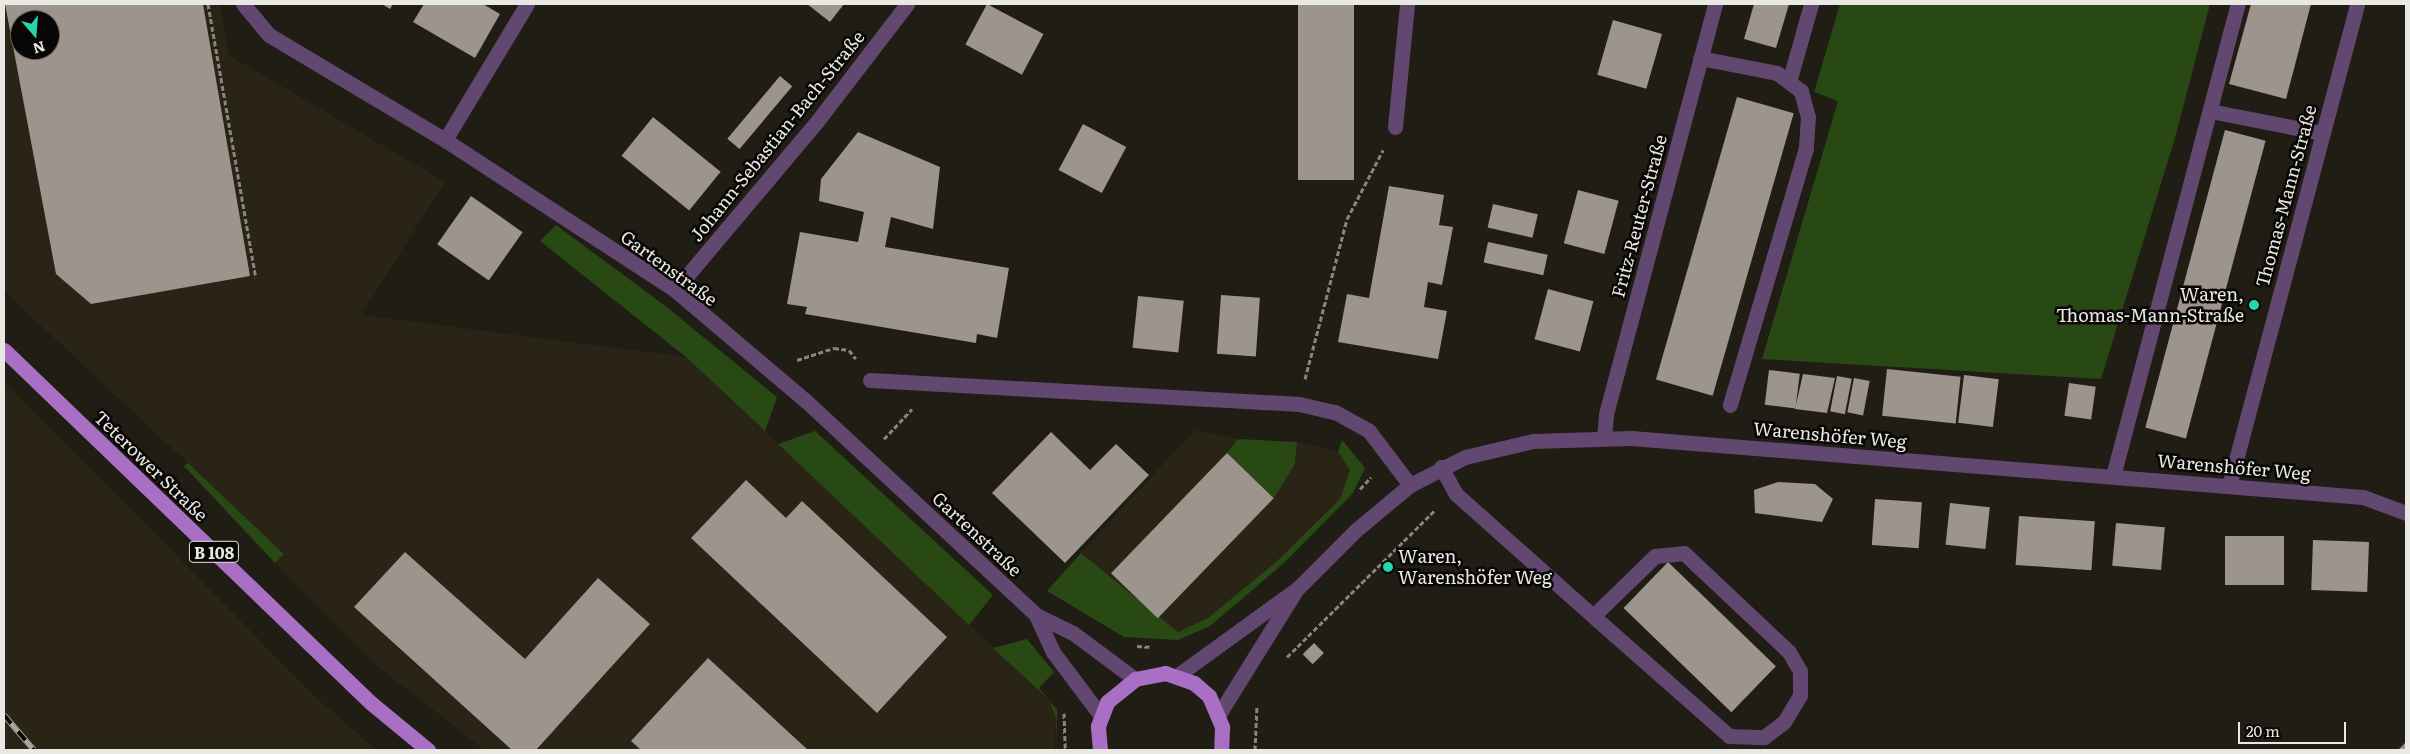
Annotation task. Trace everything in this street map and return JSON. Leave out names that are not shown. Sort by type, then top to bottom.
[{"type":"main road","name":"Teterower Straße","points":[[4,350],[371,703],[428,750]]},
{"type":"main road","points":[[1100,750],[1101,716],[1118,689],[1135,679],[1150,674],[1178,675],[1209,696],[1219,714],[1221,750]]},
{"type":"street","name":"Gartenstraße","points":[[243,4],[269,35],[445,140],[675,290],[778,378],[1036,615],[1073,633],[1135,679]]},
{"type":"street","points":[[445,140],[527,4]]},
{"type":"street","name":"Johann-Sebastian-Bach-Straße","points":[[675,290],[815,124],[907,4]]},
{"type":"street","points":[[1395,127],[1407,4]]},
{"type":"street","name":"Fritz-Reuter-Straße","points":[[1604,438],[1606,414],[1715,4]]},
{"type":"street","points":[[1789,82],[1811,4]]},
{"type":"street","points":[[2113,476],[2238,4]]},
{"type":"street","name":"Thomas-Mann-Straße","points":[[2229,486],[2357,4]]},
{"type":"street","points":[[1700,58],[1777,73],[1800,91],[1808,117],[1806,148],[1730,405]]},
{"type":"street","points":[[2210,111],[2322,133]]},
{"type":"street","points":[[870,380],[1299,404],[1335,412],[1370,431],[1410,485]]},
{"type":"street","name":"Warenshöfer Weg","points":[[1178,675],[1297,590],[1356,530],[1410,485],[1441,467],[1500,446],[1604,438],[2364,496],[2406,513]]},
{"type":"street","points":[[1441,467],[1456,494],[1593,616],[1729,736],[1764,737],[1784,722],[1800,696],[1800,671],[1789,652],[1684,553],[1655,556],[1593,616]]},
{"type":"street","name":"Warenshöfer Weg","points":[[1219,714],[1297,590]]},
{"type":"street","name":"Gartenstraße","points":[[1036,615],[1053,652],[1101,716]]},
{"type":"path","points":[[208,4],[256,278]]},
{"type":"path","points":[[1299,404],[1347,219],[1395,127]]},
{"type":"path","points":[[778,378],[808,353],[834,348],[849,350],[870,380]]},
{"type":"path","points":[[866,458],[923,402],[924,383]]},
{"type":"path","points":[[1284,660],[1456,494]]},
{"type":"path","points":[[1255,750],[1259,699]]},
{"type":"path","points":[[1063,705],[1065,750]]},
{"type":"shaded area","points":[[4,4],[220,4],[229,55],[445,182],[361,315],[686,357],[1049,700],[1056,718],[1054,750],[484,750],[374,663],[275,563],[284,553],[4,291]]},
{"type":"shaded area","points":[[4,381],[316,697],[376,750],[4,750]]},
{"type":"shaded area","points":[[1195,430],[1238,439],[1227,453],[1295,464],[1297,442],[1342,453],[1350,470],[1340,499],[1276,562],[1208,618],[1178,632],[1081,553]]},
{"type":"green space","points":[[1840,4],[2210,4],[2175,138],[2101,379],[1762,359],[1838,101],[1814,92]]},
{"type":"green space","points":[[556,225],[664,305],[777,397],[765,431],[686,357],[540,241]]},
{"type":"green space","points":[[815,431],[993,595],[969,625],[778,444]]},
{"type":"green space","points":[[1238,439],[1297,442],[1295,464],[1274,498],[1227,453]]},
{"type":"green space","points":[[1342,440],[1365,468],[1353,493],[1284,563],[1210,626],[1178,640],[1124,637],[1047,591],[1081,553],[1178,632],[1208,618],[1276,562],[1340,499],[1350,470],[1338,452]]},
{"type":"green space","points":[[188,463],[284,554],[275,563],[184,466]]},
{"type":"green space","points":[[1027,639],[1054,672],[1039,688],[1048,699],[993,648]]},
{"type":"green space","points":[[1049,700],[1057,710],[1057,750],[1056,718]]},
{"type":"building","points":[[5,4],[203,4],[250,276],[91,304],[56,274],[16,60],[60,60],[60,10],[10,10],[10,30]]},
{"type":"building","points":[[382,4],[393,4],[390,9]]},
{"type":"building","points":[[424,4],[483,4],[500,14],[475,58],[413,22]]},
{"type":"building","points":[[807,4],[844,4],[830,22]]},
{"type":"building","points":[[987,4],[1044,34],[1022,75],[965,45]]},
{"type":"building","points":[[1298,4],[1354,4],[1354,180],[1298,180]]},
{"type":"building","points":[[1754,4],[1789,4],[1776,48],[1744,39]]},
{"type":"building","points":[[2251,4],[2311,4],[2286,99],[2229,84]]},
{"type":"building","points":[[1613,20],[1662,34],[1646,89],[1597,75]]},
{"type":"building","points":[[780,76],[792,86],[740,149],[727,139]]},
{"type":"building","points":[[1737,97],[1794,113],[1713,396],[1656,380]]},
{"type":"building","points":[[653,117],[721,172],[689,211],[622,156]]},
{"type":"building","points":[[1083,124],[1126,147],[1102,193],[1059,170]]},
{"type":"building","points":[[2225,130],[2266,141],[2186,438],[2145,428]]},
{"type":"building","points":[[858,132],[940,167],[933,229],[891,217],[885,247],[1009,268],[997,338],[977,334],[976,343],[805,314],[807,307],[787,304],[800,232],[858,242],[864,212],[819,201],[821,179]]},
{"type":"building","points":[[1389,186],[1444,195],[1439,225],[1453,227],[1442,285],[1428,282],[1424,307],[1447,311],[1438,359],[1338,342],[1347,294],[1369,298]]},
{"type":"building","points":[[1578,190],[1619,201],[1604,254],[1564,243]]},
{"type":"building","points":[[471,196],[523,232],[489,280],[437,244]]},
{"type":"building","points":[[1493,204],[1538,214],[1532,238],[1488,227]]},
{"type":"building","points":[[1488,242],[1548,255],[1543,275],[1484,263]]},
{"type":"building","points":[[1548,289],[1593,301],[1580,351],[1535,339]]},
{"type":"building","points":[[1221,295],[1260,298],[1256,357],[1217,354]]},
{"type":"building","points":[[1138,296],[1184,301],[1178,353],[1133,348]]},
{"type":"building","points":[[1887,369],[1961,377],[1956,423],[1882,416]]},
{"type":"building","points":[[1769,370],[1800,374],[1796,409],[1765,405]]},
{"type":"building","points":[[1803,374],[1835,378],[1827,413],[1795,409]]},
{"type":"building","points":[[1964,375],[1999,379],[1993,427],[1958,423]]},
{"type":"building","points":[[1837,376],[1852,379],[1845,414],[1830,411]]},
{"type":"building","points":[[1854,378],[1870,381],[1863,415],[1847,412]]},
{"type":"building","points":[[2069,383],[2096,387],[2091,419],[2064,416]]},
{"type":"building","points":[[1051,432],[1090,470],[1116,444],[1149,475],[1065,563],[992,493]]},
{"type":"building","points":[[1227,453],[1274,498],[1158,618],[1111,573]]},
{"type":"building","points":[[746,480],[786,518],[802,501],[947,637],[877,713],[691,538]]},
{"type":"building","points":[[1778,482],[1815,484],[1833,499],[1822,522],[1755,513],[1754,490]]},
{"type":"building","points":[[1875,499],[1922,502],[1919,548],[1872,545]]},
{"type":"building","points":[[1950,503],[1990,507],[1985,549],[1946,545]]},
{"type":"building","points":[[2019,516],[2095,521],[2091,570],[2016,565]]},
{"type":"building","points":[[2116,523],[2165,527],[2161,570],[2112,566]]},
{"type":"building","points":[[2225,536],[2284,536],[2284,585],[2225,585]]},
{"type":"building","points":[[2313,540],[2369,542],[2367,592],[2311,590]]},
{"type":"building","points":[[405,552],[525,659],[598,578],[650,624],[536,750],[512,750],[354,607]]},
{"type":"building","points":[[1668,562],[1776,666],[1731,712],[1624,608]]},
{"type":"building","points":[[1314,643],[1324,653],[1313,664],[1303,654]]},
{"type":"building","points":[[708,658],[808,750],[641,750],[631,741]]},
{"type":"building","points":[[2406,742],[2406,750],[2398,750]]},
{"type":"railway","points":[[4,715],[34,750]]},
{"type":"place","name":"Waren, Thomas-Mann-Straße","points":[[2254,305]]},
{"type":"place","name":"Waren, Warenshöfer Weg","points":[[1388,567]]}]
